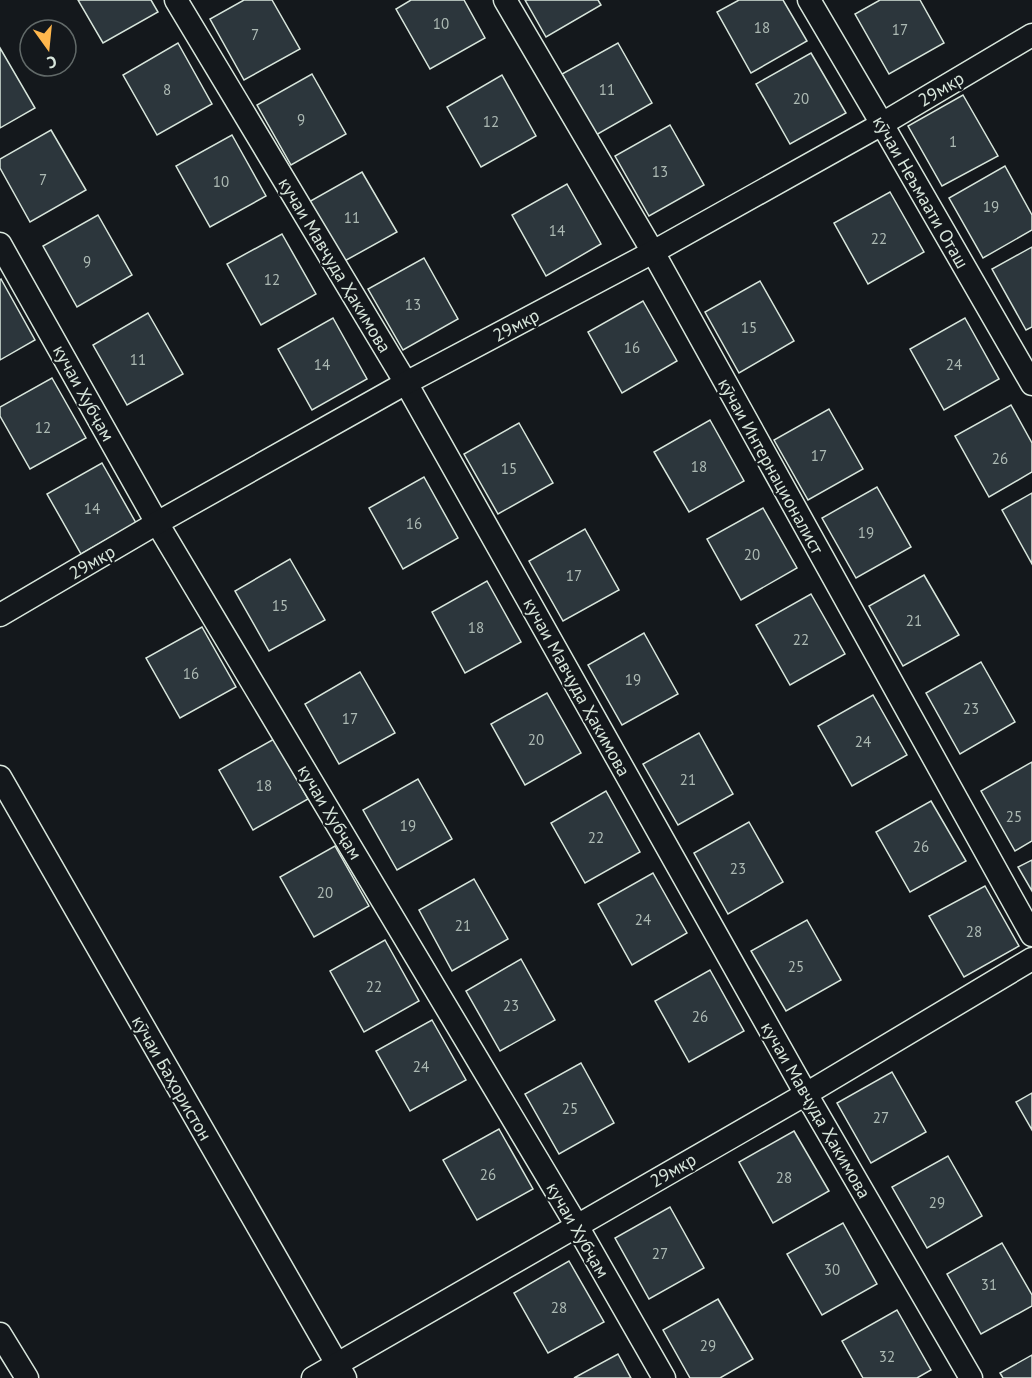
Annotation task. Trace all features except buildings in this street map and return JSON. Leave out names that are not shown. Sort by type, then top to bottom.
[{"type":"street","name":"кучаи Мавҷуда Ҳакимова","points":[[176,0],[406,383],[806,1094],[971,1378]]},
{"type":"street","name":"кӯчаи Интернационалист","points":[[504,0],[653,252],[1032,935]]},
{"type":"street","name":"кӯчаи Неъмаати Оташ","points":[[809,0],[1032,384]]},
{"type":"street","name":"29мкр","points":[[0,615],[406,383],[653,252],[882,124],[1032,35]]},
{"type":"street","name":"кучаи Хубҷам","points":[[0,244],[157,524],[577,1226],[664,1378]]},
{"type":"street","name":"кӯчаи Баҳористон","points":[[0,777],[341,1371]]},
{"type":"street","name":"29мкр","points":[[313,1378],[341,1371],[577,1226],[806,1094],[1032,959]]},
{"type":"street","points":[[0,1334],[27,1378]]}]
